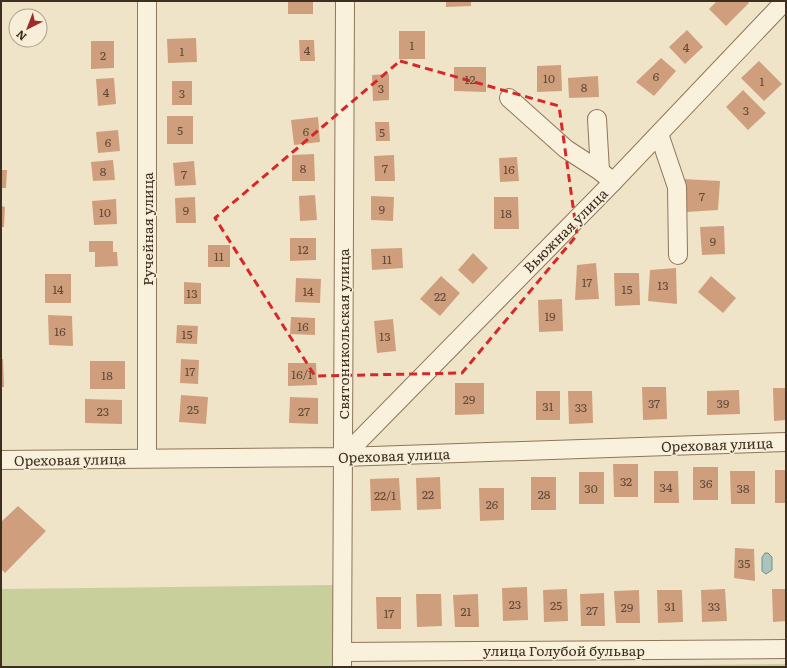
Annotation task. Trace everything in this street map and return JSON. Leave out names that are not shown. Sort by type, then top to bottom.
[{"type":"street","name":"Ручейная улица","points":[[147,1],[147,458]]},
{"type":"street","name":"Святоникольская улица","points":[[342,659],[345,1]]},
{"type":"street","name":"Вьюжная улица","points":[[343,457],[606,176],[658,134],[785,1]]},
{"type":"street","points":[[509,98],[566,149],[606,176]]},
{"type":"street","points":[[597,119],[606,176]]},
{"type":"street","points":[[658,134],[677,187],[678,255]]},
{"type":"street","name":"Ореховая улица","points":[[1,460],[343,457],[786,442]]},
{"type":"street","name":"улица Голубой бульвар","points":[[342,659],[786,649]]},
{"type":"highlighted area","points":[[400,61],[559,106],[577,235],[462,373],[315,376],[215,218]]},
{"type":"green space","points":[[334,585],[335,667],[1,667],[1,589]]},
{"type":"green space","points":[[786,664],[786,667],[477,667]]},
{"type":"water","points":[[765,553],[768,553],[772,557],[772,570],[766,574],[762,571],[762,557]]},
{"type":"building","points":[[288,1],[313,1],[313,14],[288,14]]},
{"type":"building","points":[[446,1],[471,1],[471,6],[446,7]]},
{"type":"building","points":[[717,1],[747,1],[749,3],[726,26],[709,9]]},
{"type":"building","points":[[687,30],[703,47],[685,64],[669,47]]},
{"type":"building","points":[[399,31],[425,31],[425,59],[399,59]]},
{"type":"building","points":[[196,38],[197,62],[168,63],[167,39]]},
{"type":"building","points":[[299,40],[314,40],[315,61],[300,61]]},
{"type":"building","points":[[91,41],[114,41],[114,68],[91,69]]},
{"type":"building","points":[[661,58],[676,71],[654,96],[636,82]]},
{"type":"building","points":[[759,61],[782,84],[764,101],[741,78]]},
{"type":"building","points":[[561,65],[562,91],[537,92],[537,66]]},
{"type":"building","points":[[454,67],[486,67],[486,92],[454,91]]},
{"type":"building","points":[[389,74],[389,100],[373,101],[372,75]]},
{"type":"building","points":[[598,76],[599,97],[569,98],[568,78]]},
{"type":"building","points":[[114,78],[116,104],[98,106],[96,79]]},
{"type":"building","points":[[172,81],[192,81],[192,105],[172,105]]},
{"type":"building","points":[[743,90],[766,113],[748,130],[726,107]]},
{"type":"building","points":[[167,116],[193,116],[193,144],[167,144]]},
{"type":"building","points":[[318,117],[320,142],[294,145],[291,120]]},
{"type":"building","points":[[375,122],[389,122],[390,141],[376,141]]},
{"type":"building","points":[[118,130],[120,151],[98,153],[96,132]]},
{"type":"building","points":[[314,154],[315,181],[292,181],[292,155]]},
{"type":"building","points":[[394,155],[395,181],[375,181],[374,156]]},
{"type":"building","points":[[517,157],[519,181],[500,182],[499,158]]},
{"type":"building","points":[[113,160],[115,180],[93,181],[91,162]]},
{"type":"building","points":[[194,161],[196,185],[175,186],[173,163]]},
{"type":"building","points":[[1,170],[7,170],[6,188],[1,188]]},
{"type":"building","points":[[683,179],[720,181],[718,210],[687,212]]},
{"type":"building","points":[[315,195],[317,220],[300,221],[299,196]]},
{"type":"building","points":[[371,196],[394,197],[393,221],[371,220]]},
{"type":"building","points":[[195,197],[196,223],[176,223],[175,198]]},
{"type":"building","points":[[494,197],[518,197],[519,229],[494,229]]},
{"type":"building","points":[[116,199],[117,224],[94,225],[92,201]]},
{"type":"building","points":[[1,206],[5,207],[4,227],[1,227]]},
{"type":"building","points":[[724,226],[725,254],[702,255],[700,227]]},
{"type":"building","points":[[290,238],[316,238],[316,260],[290,261]]},
{"type":"building","points":[[89,241],[113,241],[113,252],[117,252],[118,266],[95,267],[95,252],[89,252]]},
{"type":"building","points":[[208,245],[230,245],[230,267],[208,267]]},
{"type":"building","points":[[402,248],[403,268],[372,270],[371,249]]},
{"type":"building","points":[[473,253],[488,268],[473,284],[458,270]]},
{"type":"building","points":[[596,263],[599,299],[575,300],[577,265]]},
{"type":"building","points":[[676,268],[677,304],[648,301],[650,270]]},
{"type":"building","points":[[614,273],[639,273],[640,305],[615,306]]},
{"type":"building","points":[[45,274],[71,274],[71,303],[45,303]]},
{"type":"building","points":[[441,276],[460,293],[440,316],[420,299]]},
{"type":"building","points":[[711,276],[736,298],[723,313],[698,292]]},
{"type":"building","points":[[296,278],[321,279],[320,303],[295,302]]},
{"type":"building","points":[[184,282],[201,283],[201,304],[184,304]]},
{"type":"building","points":[[562,299],[563,331],[539,332],[538,300]]},
{"type":"building","points":[[48,315],[72,316],[73,346],[49,345]]},
{"type":"building","points":[[291,317],[315,318],[315,335],[290,334]]},
{"type":"building","points":[[393,319],[396,351],[377,353],[374,321]]},
{"type":"building","points":[[177,325],[198,326],[197,344],[176,343]]},
{"type":"building","points":[[1,359],[3,359],[4,387],[1,387]]},
{"type":"building","points":[[181,359],[199,360],[198,384],[180,383]]},
{"type":"building","points":[[90,361],[125,361],[125,389],[90,389]]},
{"type":"building","points":[[288,363],[316,363],[317,385],[288,386]]},
{"type":"building","points":[[455,383],[484,383],[484,414],[455,415]]},
{"type":"building","points":[[642,387],[666,387],[667,419],[643,420]]},
{"type":"building","points":[[773,388],[786,388],[786,420],[774,421]]},
{"type":"building","points":[[739,390],[740,414],[707,415],[707,391]]},
{"type":"building","points":[[536,391],[560,391],[560,420],[536,420]]},
{"type":"building","points":[[568,391],[592,391],[593,423],[569,424]]},
{"type":"building","points":[[181,395],[208,397],[206,424],[179,422]]},
{"type":"building","points":[[290,397],[318,398],[318,424],[289,423]]},
{"type":"building","points":[[85,399],[122,400],[122,424],[85,423]]},
{"type":"building","points":[[613,464],[638,464],[638,497],[614,497]]},
{"type":"building","points":[[693,467],[718,467],[718,500],[693,500]]},
{"type":"building","points":[[775,470],[786,470],[786,503],[775,503]]},
{"type":"building","points":[[654,471],[678,471],[679,503],[654,503]]},
{"type":"building","points":[[730,471],[755,471],[755,504],[731,504]]},
{"type":"building","points":[[579,472],[604,472],[604,504],[579,504]]},
{"type":"building","points":[[440,477],[441,509],[417,510],[416,478]]},
{"type":"building","points":[[531,477],[556,477],[556,510],[531,510]]},
{"type":"building","points":[[399,478],[401,510],[371,511],[370,479]]},
{"type":"building","points":[[479,488],[504,488],[504,520],[480,521]]},
{"type":"building","points":[[18,506],[46,531],[5,573],[1,569],[1,522]]},
{"type":"building","points":[[735,548],[754,549],[755,581],[734,578]]},
{"type":"building","points":[[527,587],[528,620],[503,621],[502,588]]},
{"type":"building","points":[[567,589],[568,621],[544,622],[543,590]]},
{"type":"building","points":[[725,589],[727,621],[702,622],[701,590]]},
{"type":"building","points":[[772,589],[786,589],[786,621],[773,622]]},
{"type":"building","points":[[639,590],[640,623],[616,623],[614,591]]},
{"type":"building","points":[[657,590],[682,590],[683,622],[658,623]]},
{"type":"building","points":[[604,593],[605,626],[581,626],[580,594]]},
{"type":"building","points":[[416,594],[441,594],[442,626],[417,627]]},
{"type":"building","points":[[478,594],[479,627],[455,627],[453,595]]},
{"type":"building","points":[[376,597],[401,597],[401,629],[377,629]]}]
